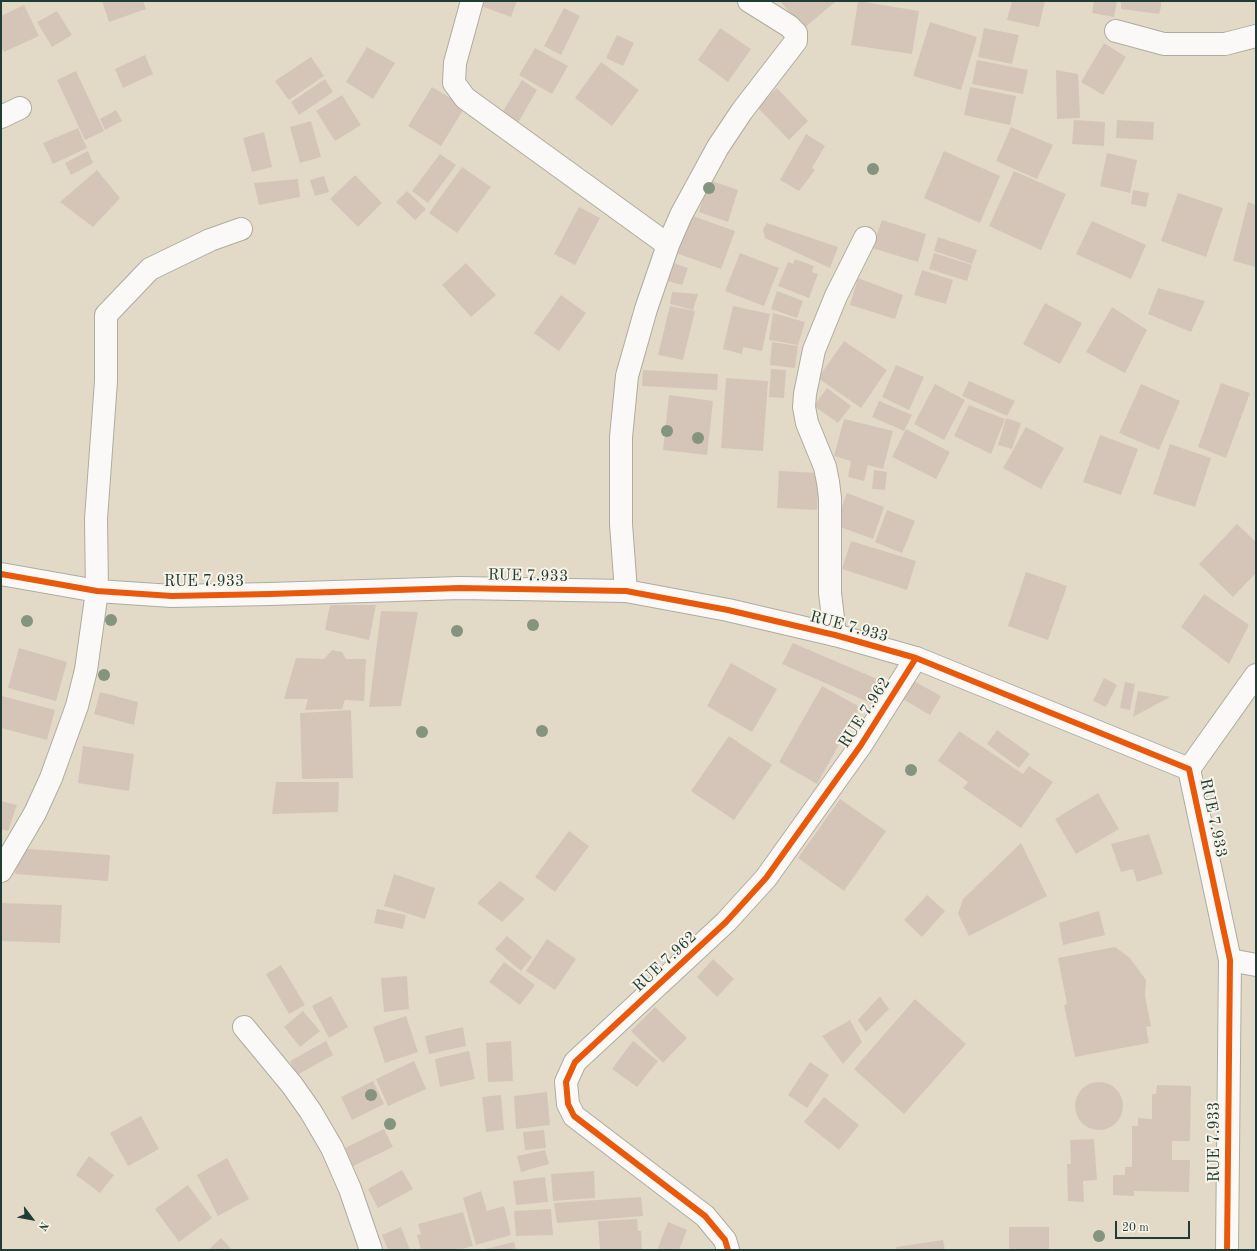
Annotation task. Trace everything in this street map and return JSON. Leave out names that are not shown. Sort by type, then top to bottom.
[{"type":"street","points":[[472,1],[455,63],[454,76],[454,83],[465,98],[668,245]]},
{"type":"street","points":[[626,591],[621,524],[621,437],[627,376],[646,309],[668,245],[718,147],[742,111],[796,41],[796,33],[789,26],[749,1]]},
{"type":"street","points":[[1116,32],[1164,44],[1225,44],[1256,36]]},
{"type":"street","points":[[1,871],[36,813],[62,753],[77,706],[86,670],[97,591],[96,519],[106,381],[106,315],[150,269],[210,240],[241,228]]},
{"type":"street","points":[[835,635],[830,593],[828,487],[825,467],[807,423],[804,407],[805,394],[814,350],[836,296],[865,238]]},
{"type":"street","name":"RUE 7.933","points":[[1,574],[97,591],[172,596],[460,588],[626,591],[728,610],[835,635],[916,658],[1189,769],[1230,960],[1227,1250]]},
{"type":"street","name":"RUE 7.962","points":[[728,1250],[725,1240],[705,1216],[574,1116],[568,1104],[566,1082],[575,1062],[726,922],[766,878],[819,806],[861,745],[916,658]]},
{"type":"street","points":[[1189,769],[1256,675]]},
{"type":"street","points":[[1230,960],[1256,965]]},
{"type":"street","points":[[244,1028],[292,1085],[311,1112],[332,1148],[350,1189],[371,1250]]},
{"type":"building","points":[[102,1],[143,1],[146,9],[109,22]]},
{"type":"building","points":[[483,1],[517,1],[511,17],[481,6]]},
{"type":"building","points":[[780,1],[834,1],[835,2],[803,29]]},
{"type":"building","points":[[858,1],[919,11],[912,54],[851,45]]},
{"type":"building","points":[[1012,1],[1045,1],[1039,27],[1007,20]]},
{"type":"building","points":[[1094,1],[1117,1],[1114,17],[1092,13]]},
{"type":"building","points":[[1121,1],[1161,1],[1161,7],[1159,14],[1121,9]]},
{"type":"building","points":[[24,5],[39,36],[4,52],[1,46],[1,16]]},
{"type":"building","points":[[564,8],[580,16],[561,55],[544,46]]},
{"type":"building","points":[[57,11],[72,35],[52,47],[37,22]]},
{"type":"building","points":[[930,22],[977,37],[961,90],[913,76]]},
{"type":"building","points":[[720,28],[751,49],[728,82],[698,60]]},
{"type":"building","points":[[984,28],[1019,35],[1012,64],[978,57]]},
{"type":"building","points":[[617,35],[634,43],[623,66],[606,58]]},
{"type":"building","points":[[1104,43],[1126,57],[1103,95],[1081,82]]},
{"type":"building","points":[[367,47],[395,63],[373,99],[346,82]]},
{"type":"building","points":[[535,48],[568,66],[552,94],[519,75]]},
{"type":"building","points":[[145,55],[153,74],[123,88],[115,69]]},
{"type":"building","points":[[311,57],[324,76],[289,100],[275,81]]},
{"type":"building","points":[[977,60],[1028,70],[1023,94],[972,84]]},
{"type":"building","points":[[601,62],[639,90],[612,126],[575,98]]},
{"type":"building","points":[[1056,70],[1078,74],[1080,118],[1057,119]]},
{"type":"building","points":[[76,71],[104,131],[85,140],[57,80]]},
{"type":"building","points":[[325,79],[333,92],[299,115],[291,102]]},
{"type":"building","points":[[522,80],[537,90],[516,126],[500,116]]},
{"type":"building","points":[[432,87],[465,107],[441,146],[408,126]]},
{"type":"building","points":[[970,87],[1016,96],[1010,125],[964,115]]},
{"type":"building","points":[[777,88],[808,121],[789,140],[757,107]]},
{"type":"building","points":[[342,95],[361,125],[335,141],[316,111]]},
{"type":"building","points":[[116,110],[122,121],[105,130],[100,119]]},
{"type":"building","points":[[1074,120],[1105,122],[1104,146],[1072,144]]},
{"type":"building","points":[[1117,120],[1154,122],[1153,140],[1116,138]]},
{"type":"building","points":[[311,121],[321,157],[300,163],[290,127]]},
{"type":"building","points":[[1011,127],[1053,145],[1037,179],[996,161]]},
{"type":"building","points":[[78,128],[87,148],[53,164],[43,143]]},
{"type":"building","points":[[264,132],[272,167],[252,172],[243,138]]},
{"type":"building","points":[[806,134],[825,146],[812,168],[815,170],[799,191],[780,180]]},
{"type":"building","points":[[88,151],[93,163],[71,175],[65,163]]},
{"type":"building","points":[[944,151],[1000,176],[980,223],[924,198]]},
{"type":"building","points":[[1107,153],[1137,160],[1130,193],[1100,186]]},
{"type":"building","points":[[440,154],[456,165],[428,203],[412,191]]},
{"type":"building","points":[[462,167],[491,187],[457,233],[429,213]]},
{"type":"building","points":[[97,170],[120,198],[93,227],[60,202]]},
{"type":"building","points":[[1014,171],[1066,194],[1041,250],[989,226]]},
{"type":"building","points":[[355,175],[382,203],[358,227],[330,199]]},
{"type":"building","points":[[324,176],[329,192],[315,196],[310,180]]},
{"type":"building","points":[[298,179],[300,197],[259,205],[254,183]]},
{"type":"building","points":[[709,180],[738,190],[728,222],[699,212]]},
{"type":"building","points":[[1133,190],[1149,193],[1146,207],[1131,204]]},
{"type":"building","points":[[407,191],[426,209],[415,220],[396,202]]},
{"type":"building","points":[[1178,193],[1223,208],[1206,257],[1161,241]]},
{"type":"building","points":[[1248,202],[1256,205],[1256,267],[1233,261]]},
{"type":"building","points":[[579,207],[600,218],[575,265],[554,254]]},
{"type":"building","points":[[690,215],[735,231],[721,269],[676,253]]},
{"type":"building","points":[[882,220],[926,234],[918,262],[872,248]]},
{"type":"building","points":[[1092,221],[1146,245],[1131,279],[1076,254]]},
{"type":"building","points":[[767,223],[838,247],[830,268],[765,238],[763,229]]},
{"type":"building","points":[[938,237],[977,250],[972,264],[934,251]]},
{"type":"building","points":[[740,253],[779,268],[764,306],[725,291]]},
{"type":"building","points":[[934,253],[972,265],[967,281],[929,269]]},
{"type":"building","points":[[795,259],[814,266],[812,272],[818,274],[809,298],[778,286],[788,262],[793,264]]},
{"type":"building","points":[[466,263],[496,295],[471,317],[442,285]]},
{"type":"building","points":[[674,263],[688,268],[682,285],[668,281]]},
{"type":"building","points":[[922,270],[953,280],[946,304],[914,295]]},
{"type":"building","points":[[858,278],[903,295],[895,319],[850,305]]},
{"type":"building","points":[[1158,288],[1205,301],[1191,332],[1148,314]]},
{"type":"building","points":[[777,291],[803,301],[797,318],[771,309]]},
{"type":"building","points":[[672,292],[698,294],[693,310],[670,304]]},
{"type":"building","points":[[561,295],[586,313],[559,351],[534,333]]},
{"type":"building","points":[[1045,303],[1082,323],[1060,364],[1023,344]]},
{"type":"building","points":[[670,306],[695,311],[683,360],[658,355]]},
{"type":"building","points":[[733,306],[770,314],[762,351],[743,347],[742,354],[723,349]]},
{"type":"building","points":[[1112,307],[1147,330],[1125,373],[1086,352]]},
{"type":"building","points":[[773,313],[805,322],[798,345],[769,340]]},
{"type":"building","points":[[844,341],[887,370],[861,408],[818,378]]},
{"type":"building","points":[[772,342],[798,346],[795,368],[770,365]]},
{"type":"building","points":[[896,365],[924,377],[909,410],[882,397]]},
{"type":"building","points":[[771,369],[786,370],[784,398],[769,397]]},
{"type":"building","points":[[643,370],[718,374],[717,390],[642,386]]},
{"type":"building","points":[[726,378],[768,381],[763,451],[721,448]]},
{"type":"building","points":[[969,381],[1015,401],[1007,416],[962,396]]},
{"type":"building","points":[[1221,383],[1250,393],[1226,458],[1198,447]]},
{"type":"building","points":[[935,384],[965,400],[944,440],[914,424]]},
{"type":"building","points":[[1141,384],[1180,401],[1159,450],[1119,433]]},
{"type":"building","points":[[827,388],[851,406],[838,423],[814,406]]},
{"type":"building","points":[[669,395],[713,401],[707,455],[663,450]]},
{"type":"building","points":[[879,401],[912,415],[904,431],[872,417]]},
{"type":"building","points":[[969,405],[1005,419],[991,454],[954,436]]},
{"type":"building","points":[[1006,418],[1021,423],[1012,449],[998,445]]},
{"type":"building","points":[[844,419],[893,431],[883,469],[868,465],[864,481],[848,477],[851,461],[834,456]]},
{"type":"building","points":[[1026,427],[1064,448],[1041,489],[1003,468]]},
{"type":"building","points":[[906,429],[950,452],[936,479],[892,457]]},
{"type":"building","points":[[1100,435],[1138,449],[1121,495],[1083,482]]},
{"type":"building","points":[[1170,444],[1211,458],[1195,507],[1153,494]]},
{"type":"building","points":[[874,470],[887,472],[885,490],[872,489]]},
{"type":"building","points":[[779,471],[819,473],[817,510],[777,508]]},
{"type":"building","points":[[847,493],[884,507],[873,539],[835,525]]},
{"type":"building","points":[[887,510],[915,521],[902,553],[875,542]]},
{"type":"building","points":[[1237,524],[1256,542],[1256,573],[1233,597],[1199,564]]},
{"type":"building","points":[[851,541],[916,561],[907,590],[842,569]]},
{"type":"building","points":[[1026,572],[1067,586],[1048,640],[1008,626]]},
{"type":"building","points":[[1204,594],[1249,625],[1229,664],[1181,627]]},
{"type":"building","points":[[330,605],[376,605],[369,640],[325,630]]},
{"type":"building","points":[[381,611],[418,612],[401,706],[369,707]]},
{"type":"building","points":[[793,643],[891,685],[875,705],[782,664]]},
{"type":"building","points":[[19,648],[67,662],[56,701],[8,688]]},
{"type":"building","points":[[332,650],[342,652],[346,659],[366,659],[364,701],[345,700],[342,709],[305,710],[308,699],[284,699],[296,658],[324,659]]},
{"type":"building","points":[[731,663],[777,689],[752,732],[707,706]]},
{"type":"building","points":[[1104,678],[1117,685],[1106,707],[1093,701]]},
{"type":"building","points":[[912,680],[941,696],[930,715],[901,698]]},
{"type":"building","points":[[1125,682],[1135,684],[1130,710],[1120,708]]},
{"type":"building","points":[[822,686],[860,707],[817,784],[779,762]]},
{"type":"building","points":[[1138,691],[1170,697],[1133,717]]},
{"type":"building","points":[[100,692],[138,702],[134,725],[94,714]]},
{"type":"building","points":[[2,696],[55,710],[47,740],[1,728]]},
{"type":"building","points":[[351,710],[353,778],[302,779],[300,713]]},
{"type":"building","points":[[997,730],[1030,754],[1019,768],[987,744]]},
{"type":"building","points":[[959,731],[1023,774],[1029,766],[1053,782],[1021,828],[963,788],[968,782],[938,761]]},
{"type":"building","points":[[729,736],[772,765],[734,820],[691,791]]},
{"type":"building","points":[[83,746],[134,754],[129,791],[78,783]]},
{"type":"building","points":[[276,782],[339,782],[338,812],[272,814]]},
{"type":"building","points":[[1098,793],[1119,829],[1076,854],[1055,819]]},
{"type":"building","points":[[840,799],[886,831],[844,891],[798,858]]},
{"type":"building","points":[[1,801],[17,805],[8,831],[1,829]]},
{"type":"building","points":[[569,831],[589,846],[555,892],[535,877]]},
{"type":"building","points":[[1149,834],[1163,874],[1137,882],[1133,869],[1121,872],[1111,844]]},
{"type":"building","points":[[1021,843],[1047,896],[969,936],[958,914],[963,899]]},
{"type":"building","points":[[17,848],[110,855],[108,881],[15,874]]},
{"type":"building","points":[[394,874],[435,888],[425,919],[384,906]]},
{"type":"building","points":[[500,881],[525,899],[502,922],[477,903]]},
{"type":"building","points":[[927,895],[945,911],[922,937],[904,920]]},
{"type":"building","points":[[1,903],[62,905],[60,943],[1,941]]},
{"type":"building","points":[[377,909],[406,915],[403,929],[374,923]]},
{"type":"building","points":[[1099,911],[1105,935],[1063,945],[1059,923]]},
{"type":"building","points":[[507,936],[532,957],[521,971],[495,949]]},
{"type":"building","points":[[547,939],[576,959],[555,990],[526,971]]},
{"type":"building","points":[[1115,947],[1130,958],[1146,980],[1145,996],[1151,1026],[1146,1027],[1149,1043],[1075,1057],[1064,1005],[1067,1004],[1058,958]]},
{"type":"building","points":[[713,959],[734,979],[717,997],[697,977]]},
{"type":"building","points":[[504,962],[535,985],[520,1005],[489,982]]},
{"type":"building","points":[[281,965],[305,1005],[289,1014],[266,974]]},
{"type":"building","points":[[407,976],[409,1009],[384,1012],[381,978]]},
{"type":"building","points":[[331,996],[348,1027],[329,1038],[312,1006]]},
{"type":"building","points":[[880,996],[889,1009],[866,1032],[858,1020]]},
{"type":"building","points":[[915,999],[966,1044],[904,1114],[854,1069]]},
{"type":"building","points":[[655,1007],[687,1038],[663,1063],[631,1031]]},
{"type":"building","points":[[303,1011],[320,1031],[300,1047],[284,1027]]},
{"type":"building","points":[[406,1016],[418,1052],[385,1063],[373,1027]]},
{"type":"building","points":[[850,1020],[862,1042],[843,1064],[822,1036]]},
{"type":"building","points":[[463,1027],[466,1046],[429,1054],[425,1036]]},
{"type":"building","points":[[326,1041],[333,1055],[297,1075],[290,1061]]},
{"type":"building","points":[[511,1041],[513,1081],[488,1082],[486,1043]]},
{"type":"building","points":[[633,1041],[658,1061],[637,1087],[612,1069]]},
{"type":"building","points":[[469,1051],[475,1079],[440,1087],[435,1059]]},
{"type":"building","points":[[414,1061],[426,1089],[388,1106],[376,1079]]},
{"type":"building","points":[[810,1062],[829,1075],[807,1108],[788,1095]]},
{"type":"building","points":[[373,1081],[384,1104],[352,1120],[341,1097]]},
{"type":"building","points":[[1094,1082],[1104,1082],[1116,1089],[1123,1101],[1123,1111],[1116,1123],[1104,1130],[1094,1130],[1086,1126],[1079,1119],[1075,1111],[1075,1101],[1079,1093],[1086,1086]]},
{"type":"building","points":[[1157,1085],[1191,1086],[1190,1141],[1172,1141],[1172,1160],[1190,1160],[1189,1192],[1134,1191],[1134,1196],[1113,1195],[1113,1175],[1125,1175],[1125,1167],[1132,1167],[1132,1126],[1138,1126],[1138,1118],[1152,1119],[1152,1094],[1156,1094]]},
{"type":"building","points":[[547,1092],[550,1125],[516,1129],[514,1096]]},
{"type":"building","points":[[501,1095],[504,1130],[486,1132],[482,1097]]},
{"type":"building","points":[[824,1097],[859,1125],[839,1150],[804,1122]]},
{"type":"building","points":[[141,1116],[159,1149],[128,1166],[110,1133]]},
{"type":"building","points":[[384,1129],[393,1147],[353,1166],[345,1148]]},
{"type":"building","points":[[544,1130],[546,1148],[525,1150],[523,1132]]},
{"type":"building","points":[[1094,1139],[1097,1180],[1083,1181],[1084,1202],[1068,1201],[1067,1164],[1071,1164],[1070,1140]]},
{"type":"building","points":[[545,1150],[549,1164],[521,1172],[517,1156]]},
{"type":"building","points":[[89,1156],[114,1175],[100,1193],[76,1175]]},
{"type":"building","points":[[227,1158],[249,1199],[218,1216],[197,1175]]},
{"type":"building","points":[[402,1170],[413,1189],[378,1208],[368,1189]]},
{"type":"building","points":[[594,1171],[595,1198],[553,1201],[551,1174]]},
{"type":"building","points":[[545,1177],[548,1202],[516,1205],[513,1181]]},
{"type":"building","points":[[188,1185],[212,1218],[179,1242],[155,1209]]},
{"type":"building","points":[[481,1191],[487,1211],[504,1206],[511,1235],[476,1245],[463,1198]]},
{"type":"building","points":[[641,1197],[643,1216],[557,1223],[554,1203]]},
{"type":"building","points":[[551,1209],[553,1235],[516,1236],[514,1211]]},
{"type":"building","points":[[463,1212],[473,1246],[458,1250],[421,1250],[417,1235],[421,1234],[418,1224]]},
{"type":"building","points":[[637,1219],[638,1231],[641,1231],[642,1250],[600,1250],[598,1221]]},
{"type":"building","points":[[668,1222],[687,1230],[679,1250],[657,1250]]},
{"type":"building","points":[[401,1227],[410,1250],[388,1250],[382,1235]]},
{"type":"building","points":[[1009,1227],[1049,1227],[1049,1250],[1009,1250]]},
{"type":"building","points":[[221,1238],[232,1250],[208,1250]]},
{"type":"building","points":[[943,1240],[945,1250],[897,1250],[896,1247]]},
{"type":"building","points":[[514,1242],[516,1250],[485,1250],[485,1249]]},
{"type":"cycle path","points":[[1,574],[97,591],[172,596],[460,588],[626,591],[728,610],[835,635],[916,658],[1189,769],[1230,960],[1227,1250]]},
{"type":"cycle path","points":[[728,1250],[725,1240],[705,1216],[574,1116],[568,1104],[566,1082],[575,1062],[726,922],[766,878],[861,745],[916,658]]}]
